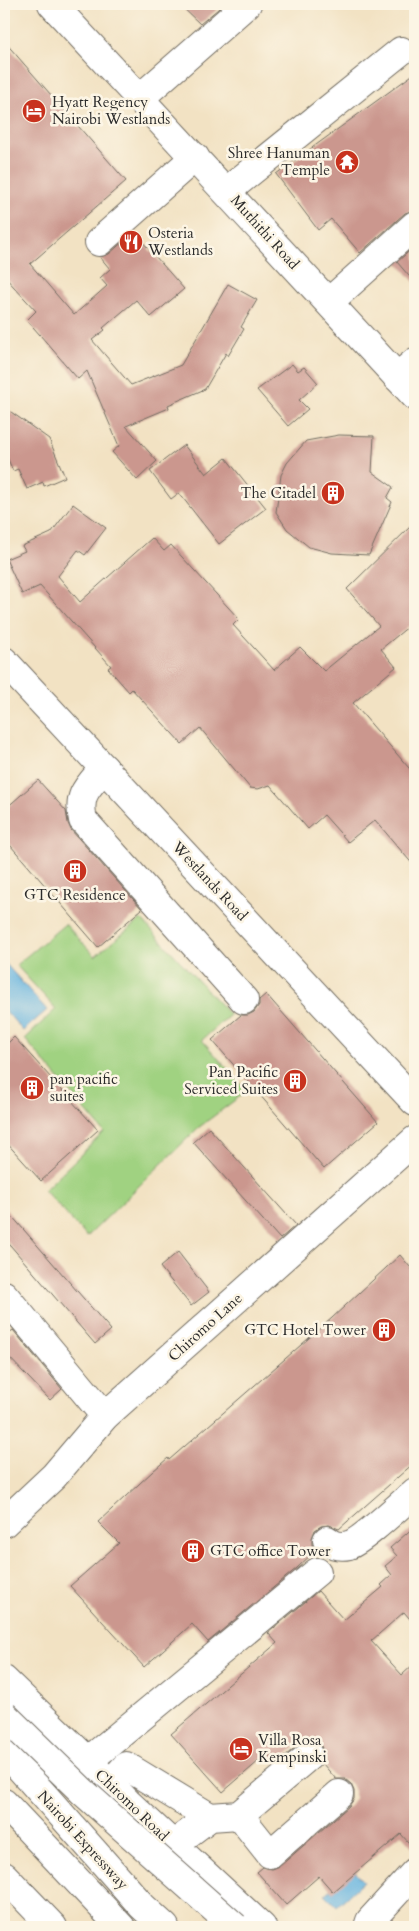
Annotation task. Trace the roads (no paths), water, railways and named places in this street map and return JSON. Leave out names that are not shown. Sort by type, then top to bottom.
[{"type":"main road","points":[[140,98],[247,4]]},
{"type":"main road","name":"Muthithi Road","points":[[57,5],[140,98],[329,302],[409,378]]},
{"type":"main road","points":[[227,191],[401,51]]},
{"type":"main road","points":[[99,242],[195,157]]},
{"type":"main road","points":[[329,302],[415,225]]},
{"type":"main road","name":"Westlands Road","points":[[4,662],[415,1102]]},
{"type":"main road","points":[[104,768],[86,790],[81,800],[80,809],[83,820],[244,1000]]},
{"type":"main road","name":"Chiromo Lane","points":[[4,1523],[54,1476],[106,1416],[415,1140]]},
{"type":"main road","points":[[4,1294],[106,1416]]},
{"type":"main road","points":[[327,1540],[332,1544],[340,1546],[351,1544],[362,1537],[415,1492]]},
{"type":"main road","points":[[88,1761],[318,1572]]},
{"type":"main road","name":"Chiromo Road","points":[[4,1680],[88,1761],[118,1793],[262,1927]]},
{"type":"main road","points":[[4,1714],[82,1791],[233,1927]]},
{"type":"main road","name":"Nairobi Expressway","points":[[4,1750],[142,1906],[165,1927]]},
{"type":"main road","points":[[174,1845],[210,1817],[239,1815],[309,1756]]},
{"type":"main road","points":[[210,1817],[126,1766],[118,1793],[176,1868],[233,1927]]},
{"type":"main road","points":[[239,1815],[270,1854],[339,1794]]},
{"type":"main road","name":"Nairobi Expressway","points":[[4,1803],[121,1927]]},
{"type":"main road","points":[[368,1927],[370,1921],[415,1872]]},
{"type":"main road","points":[[4,1876],[53,1927]]},
{"type":"water","points":[[4,962],[47,1010],[23,1031],[4,1009]]},
{"type":"water","points":[[352,1869],[364,1881],[337,1906],[325,1894]]},
{"type":"place","name":"Hyatt Regency Nairobi Westlands","points":[[34,111]]},
{"type":"place","name":"Shree Hanuman Temple","points":[[347,162]]},
{"type":"place","name":"Osteria Westlands","points":[[131,242]]},
{"type":"place","name":"The Citadel","points":[[333,493]]},
{"type":"place","name":"GTC Residence","points":[[75,871]]},
{"type":"place","name":"Pan Pacific Serviced Suites","points":[[295,1081]]},
{"type":"place","name":"pan pacific suites","points":[[32,1088]]},
{"type":"place","name":"GTC Hotel Tower","points":[[384,1330]]},
{"type":"place","name":"GTC office Tower","points":[[193,1551]]},
{"type":"place","name":"Villa Rosa Kempinski","points":[[241,1749]]}]
